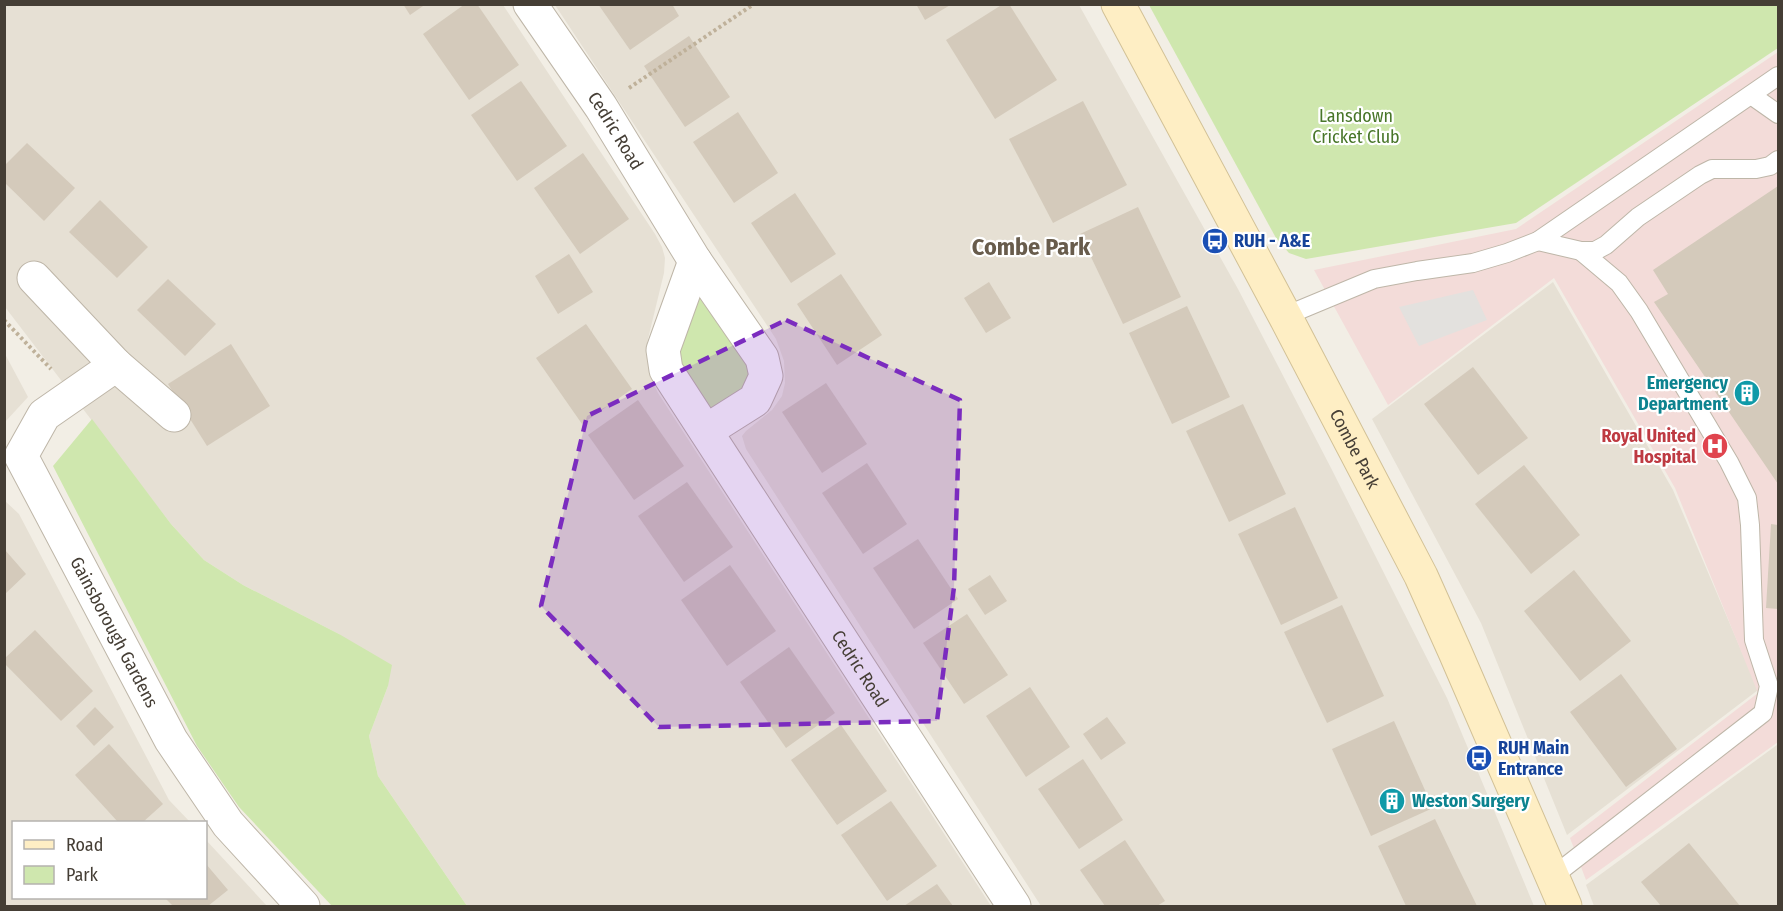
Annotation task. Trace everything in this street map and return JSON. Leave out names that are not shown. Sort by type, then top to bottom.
[{"type":"street","name":"Cedric Road","points":[[530,4],[601,107],[695,261],[762,358],[766,376],[755,400],[706,431]]},
{"type":"street","name":"Combe Park","points":[[1118,4],[1285,316],[1420,576],[1564,906]]},
{"type":"street","name":"Cedric Road","points":[[695,261],[663,350],[666,370],[1014,906]]},
{"type":"street","points":[[34,278],[116,365],[174,415]]},
{"type":"street","name":"Gainsborough Gardens","points":[[116,365],[44,415],[21,456],[171,740],[228,824],[303,906]]},
{"type":"lane","points":[[1285,316],[1374,279],[1473,263],[1507,254],[1538,241],[1779,76]]},
{"type":"lane","points":[[1751,95],[1779,114]]},
{"type":"lane","points":[[1538,241],[1581,251],[1595,251],[1606,245],[1638,217],[1712,169],[1756,169],[1770,166],[1779,160]]},
{"type":"lane","points":[[1552,877],[1762,713],[1769,686],[1754,640],[1747,498],[1729,462],[1639,311],[1619,283],[1581,251]]},
{"type":"path","points":[[601,107],[754,4]]},
{"type":"path","points":[[4,320],[74,394]]},
{"type":"highlighted area","points":[[786,320],[960,400],[954,587],[937,721],[659,727],[541,606],[587,416]]},
{"type":"shaded area","points":[[5,5],[503,5],[662,247],[665,258],[664,273],[647,343],[650,376],[658,393],[991,906],[467,906],[378,776],[369,736],[388,686],[339,634],[243,585],[204,560],[171,524],[5,307]]},
{"type":"shaded area","points":[[555,5],[1079,5],[1238,289],[1331,468],[1447,698],[1534,906],[1041,906],[746,449],[742,436],[772,410],[782,396],[785,383],[784,361],[776,339]]},
{"type":"shaded area","name":"Royal United Hospital","points":[[1778,52],[1778,742],[1586,880],[1570,838],[1758,693],[1675,488],[1554,278],[1388,405],[1314,270],[1516,229]]},
{"type":"shaded area","points":[[1553,282],[1673,490],[1758,690],[1567,835],[1481,623],[1372,419]]},
{"type":"shaded area","points":[[1473,290],[1487,320],[1419,346],[1399,307]]},
{"type":"shaded area","points":[[5,354],[28,397],[4,422]]},
{"type":"shaded area","points":[[4,500],[19,514],[169,800],[189,821],[12,821],[12,899],[207,899],[207,841],[267,906],[5,906]]},
{"type":"shaded area","points":[[1777,745],[1778,906],[1594,906],[1586,885]]},
{"type":"green space","name":"Lansdown Cricket Club","points":[[1149,5],[1778,5],[1778,48],[1516,223],[1306,259],[1289,253],[1276,238]]},
{"type":"green space","points":[[706,295],[756,364],[751,390],[717,410],[702,403],[684,374],[677,350],[693,300]]},
{"type":"green space","points":[[92,419],[171,524],[204,560],[243,585],[339,634],[392,665],[388,686],[369,736],[378,776],[467,906],[332,906],[239,807],[197,746],[53,466]]},
{"type":"building","points":[[403,4],[426,4],[410,15]]},
{"type":"building","points":[[465,4],[477,4],[519,65],[469,100],[423,34]]},
{"type":"building","points":[[598,4],[672,4],[679,16],[630,50]]},
{"type":"building","points":[[916,4],[952,4],[925,20]]},
{"type":"building","points":[[1003,4],[1009,4],[1057,80],[995,119],[946,40]]},
{"type":"building","points":[[689,36],[730,97],[685,127],[644,66]]},
{"type":"building","points":[[521,81],[567,146],[517,181],[471,115]]},
{"type":"building","points":[[1083,101],[1127,185],[1053,223],[1009,139]]},
{"type":"building","points":[[738,112],[778,173],[734,203],[693,142]]},
{"type":"building","points":[[27,143],[75,188],[44,221],[4,182],[4,166]]},
{"type":"building","points":[[583,153],[629,219],[580,254],[534,188]]},
{"type":"building","name":"Emergency Department","points":[[1778,186],[1778,484],[1654,302],[1668,294],[1653,270]]},
{"type":"building","points":[[795,193],[836,254],[791,283],[751,223]]},
{"type":"building","points":[[100,200],[148,247],[117,278],[69,232]]},
{"type":"building","points":[[1138,207],[1181,297],[1123,324],[1080,234]]},
{"type":"building","points":[[569,254],[593,292],[558,314],[535,276]]},
{"type":"building","points":[[841,274],[882,335],[837,365],[797,304]]},
{"type":"building","points":[[168,279],[216,324],[185,356],[137,310]]},
{"type":"building","points":[[989,282],[1011,318],[986,333],[964,298]]},
{"type":"building","points":[[1187,306],[1230,397],[1172,424],[1129,333]]},
{"type":"building","points":[[586,324],[632,389],[582,424],[536,358]]},
{"type":"building","points":[[231,344],[270,406],[207,446],[168,384]]},
{"type":"building","points":[[1473,367],[1528,438],[1478,475],[1424,404]]},
{"type":"building","points":[[826,383],[867,444],[822,473],[782,412]]},
{"type":"building","points":[[638,400],[684,466],[634,500],[588,435]]},
{"type":"building","points":[[1243,404],[1286,494],[1229,522],[1186,431]]},
{"type":"building","points":[[867,463],[907,524],[863,554],[822,493]]},
{"type":"building","points":[[1524,465],[1580,535],[1531,574],[1475,504]]},
{"type":"building","points":[[687,482],[733,547],[684,582],[638,516]]},
{"type":"building","points":[[1295,507],[1338,598],[1281,625],[1238,534]]},
{"type":"building","points":[[1771,524],[1778,525],[1778,609],[1766,608]]},
{"type":"building","points":[[918,539],[958,599],[914,629],[873,568]]},
{"type":"building","points":[[5,550],[26,574],[5,594]]},
{"type":"building","points":[[730,565],[776,631],[727,666],[681,600]]},
{"type":"building","points":[[1574,570],[1631,641],[1580,681],[1524,611]]},
{"type":"building","points":[[990,575],[1007,601],[985,615],[968,589]]},
{"type":"building","points":[[1342,605],[1384,696],[1327,723],[1284,632]]},
{"type":"building","points":[[967,614],[1008,675],[964,704],[923,643]]},
{"type":"building","points":[[35,630],[93,691],[61,721],[4,663],[4,659]]},
{"type":"building","points":[[789,647],[835,713],[786,748],[740,682]]},
{"type":"building","points":[[1621,674],[1677,749],[1626,787],[1570,712]]},
{"type":"building","points":[[1030,687],[1070,747],[1026,777],[986,716]]},
{"type":"building","points":[[95,707],[114,727],[94,746],[76,726]]},
{"type":"building","points":[[1107,717],[1126,743],[1101,760],[1083,734]]},
{"type":"building","points":[[1394,721],[1433,808],[1371,836],[1332,749]]},
{"type":"building","points":[[841,725],[887,791],[837,825],[791,760]]},
{"type":"building","points":[[109,744],[163,804],[144,821],[117,821],[75,775]]},
{"type":"building","points":[[1083,759],[1123,820],[1079,849],[1038,789]]},
{"type":"building","points":[[891,801],[937,866],[887,901],[841,835]]},
{"type":"building","points":[[1435,819],[1477,906],[1406,906],[1378,846]]},
{"type":"building","points":[[1125,840],[1165,901],[1157,906],[1105,906],[1080,870]]},
{"type":"building","points":[[1689,843],[1740,906],[1661,906],[1641,882]]},
{"type":"building","points":[[207,865],[228,890],[208,906],[173,906],[166,899],[207,899]]},
{"type":"building","points":[[937,884],[953,906],[904,906]]},
{"type":"place","name":"RUH - A&E","points":[[1215,241]]},
{"type":"place","name":"Emergency Department","points":[[1747,393]]},
{"type":"place","name":"Royal United Hospital","points":[[1715,446]]},
{"type":"place","name":"RUH Main Entrance","points":[[1479,758]]},
{"type":"place","name":"Weston Surgery","points":[[1392,801]]},
{"type":"district","name":"Combe Park","points":[[1031,247]]}]
